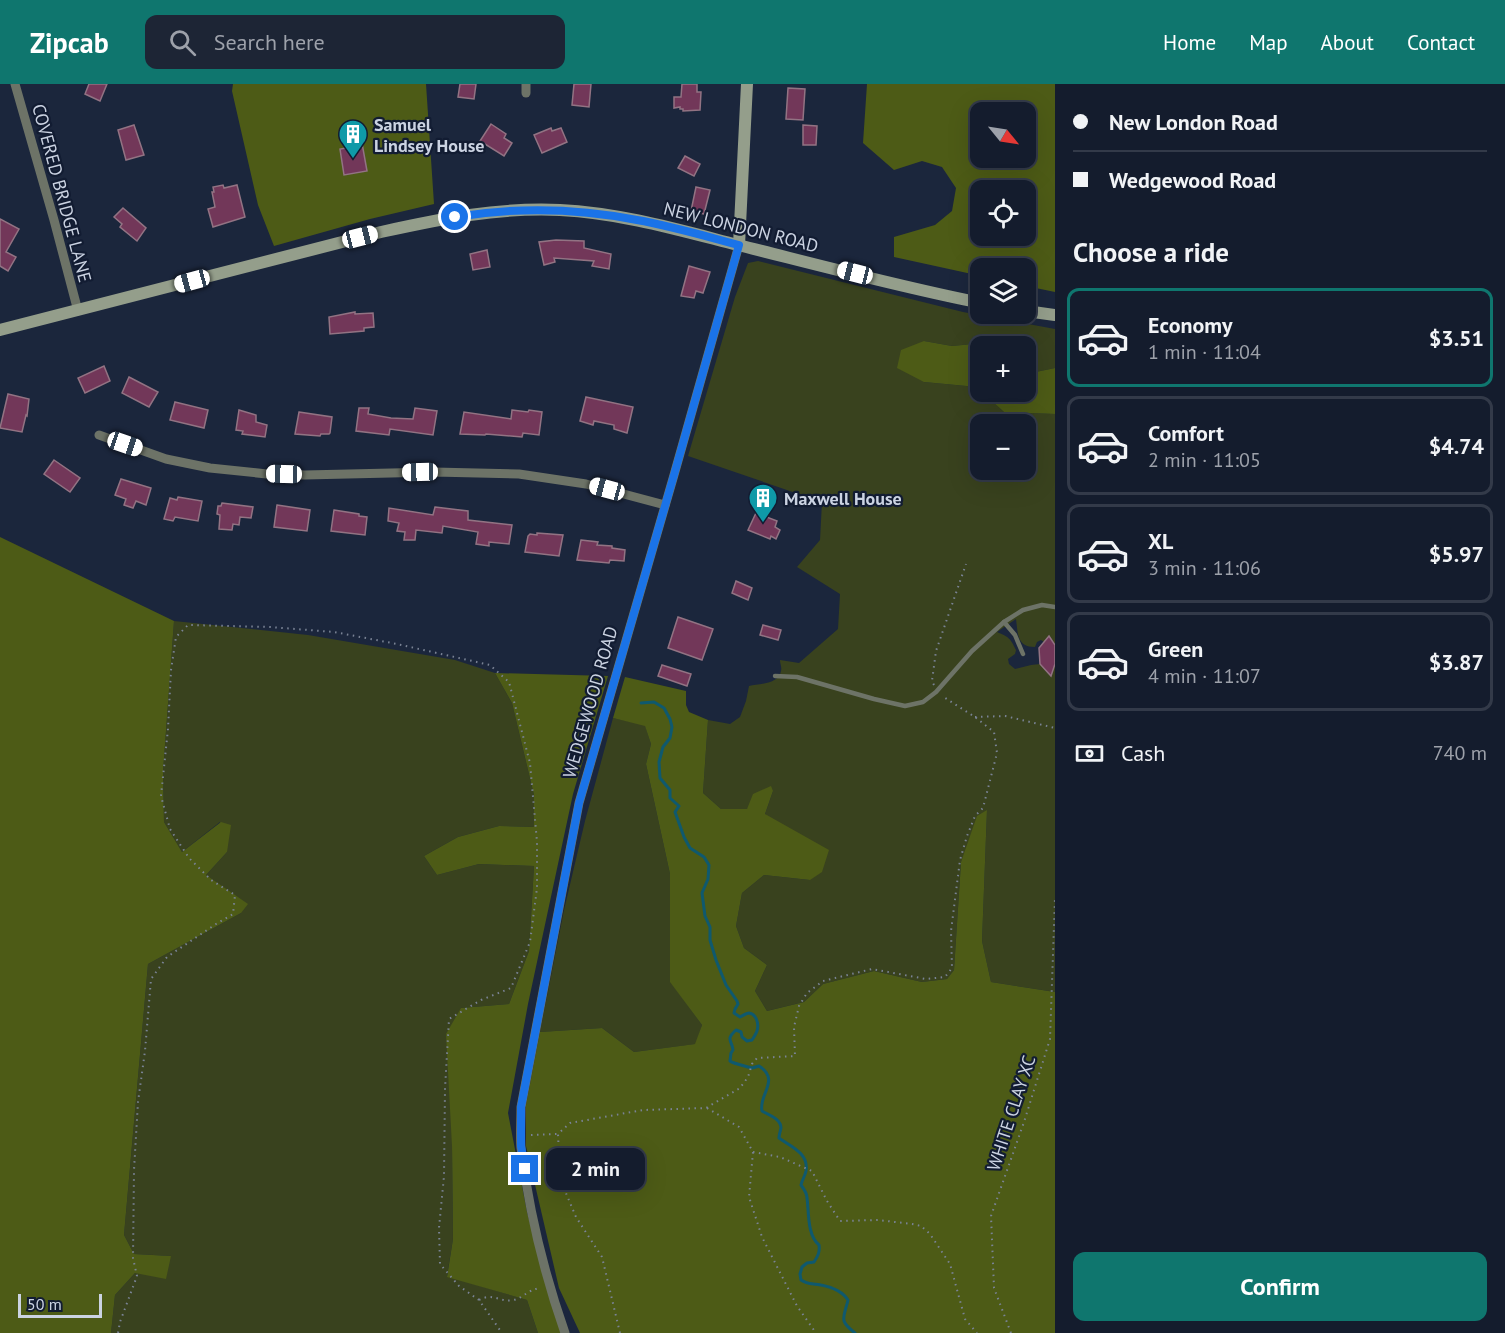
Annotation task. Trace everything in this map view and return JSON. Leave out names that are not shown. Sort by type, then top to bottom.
[{"type":"main road","name":"WEDGEWOOD ROAD","points":[[739,245],[747,84]]},
{"type":"main road","name":"NEW LONDON ROAD","points":[[0,330],[381,232],[436,220],[495,212],[538,210],[593,213],[646,222],[970,300]]},
{"type":"main road","points":[[1036,312],[1055,315]]},
{"type":"street","name":"COVERED BRIDGE LANE","points":[[15,84],[78,311]]},
{"type":"street","name":"WEDGEWOOD ROAD","points":[[564,1333],[549,1287],[532,1213],[521,1146],[521,1107],[579,803],[739,245]]},
{"type":"street","points":[[99,435],[165,459],[210,468],[305,475],[434,472],[519,474],[586,484],[665,505]]},
{"type":"lane","points":[[776,676],[797,677],[905,706],[923,702],[936,692],[972,651],[1004,622],[1023,610],[1042,605],[1055,607]]},
{"type":"lane","points":[[1004,622],[1015,635],[1023,654]]},
{"type":"path","points":[[521,1136],[558,1134],[570,1123],[633,1111],[706,1108],[740,1088],[757,1058],[795,1056],[794,1027],[799,1006],[807,993],[823,981],[872,969],[926,979],[945,977],[952,968],[951,931],[960,860],[975,816],[983,808],[997,753],[994,732],[936,692],[932,681],[936,651],[966,564]]},
{"type":"path","points":[[118,1333],[137,1276],[133,1258],[134,1170],[138,1102],[151,979],[167,957],[233,915],[235,895],[211,880],[189,858],[170,829],[161,796],[171,670],[176,637],[188,626],[270,627],[334,632],[490,665],[509,682],[530,763],[537,842],[537,888],[530,942],[511,988],[481,1000],[449,1019],[444,1176],[439,1227],[440,1264],[459,1286],[479,1300],[502,1333]]},
{"type":"path","points":[[975,717],[1005,716],[1055,728]]},
{"type":"path","name":"WHITE CLAY XC","points":[[1011,1333],[994,1288],[991,1216],[1050,1039],[1055,898]]},
{"type":"path","points":[[1051,1022],[1055,1023]]},
{"type":"path","points":[[706,1108],[739,1126],[753,1152],[748,1197],[762,1238],[797,1306],[816,1333]]},
{"type":"path","points":[[558,1134],[560,1179],[576,1217],[602,1257],[620,1333]]},
{"type":"path","points":[[753,1152],[780,1157],[811,1170],[840,1221],[878,1220],[921,1226],[930,1234],[950,1264],[965,1319],[977,1333]]},
{"type":"path","points":[[479,1300],[485,1296],[513,1300],[532,1289],[549,1287]]},
{"type":"green space","points":[[233,84],[426,84],[434,204],[274,246],[258,205],[232,91]]},
{"type":"green space","points":[[867,84],[1055,84],[1055,292],[1036,288],[1036,258],[970,258],[970,274],[894,257],[894,237],[935,225],[952,211],[956,188],[942,167],[922,161],[894,170],[863,143]]},
{"type":"green space","points":[[758,261],[970,313],[970,324],[1028,324],[1055,329],[1055,368],[1036,372],[1036,336],[970,336],[970,344],[952,346],[924,341],[924,382],[970,386],[970,402],[993,402],[1004,412],[1055,414],[1055,645],[1049,636],[1044,642],[1041,640],[1037,642],[1035,647],[1025,645],[1020,639],[1016,619],[997,632],[1009,638],[1016,650],[1015,654],[1008,659],[1009,664],[1015,669],[1040,664],[1050,675],[1055,664],[1055,992],[991,982],[982,941],[987,810],[961,862],[954,970],[947,979],[922,982],[874,971],[823,984],[804,1002],[767,1011],[755,991],[767,965],[744,948],[736,926],[742,893],[764,875],[810,880],[765,814],[773,791],[747,809],[721,809],[703,793],[708,720],[730,724],[740,717],[749,686],[777,679],[781,671],[780,660],[799,663],[838,629],[840,594],[797,567],[820,540],[822,502],[688,456],[735,297],[748,263]]},
{"type":"green space","points":[[924,341],[952,346],[970,344],[970,386],[924,382],[897,368],[901,350]]},
{"type":"green space","points":[[1055,368],[1055,414],[1004,412],[993,402],[1036,402],[1036,372]]},
{"type":"green space","points":[[0,537],[174,621],[163,772],[164,822],[182,852],[221,822],[231,825],[227,852],[206,875],[248,904],[241,913],[148,964],[124,1235],[134,1254],[171,1256],[166,1279],[135,1273],[115,1295],[111,1333],[0,1333]]},
{"type":"green space","points":[[174,621],[308,635],[455,660],[495,673],[512,703],[534,795],[534,827],[499,826],[458,837],[424,856],[437,875],[479,864],[534,866],[529,951],[509,1004],[461,1008],[452,1146],[453,1239],[447,1276],[527,1300],[538,1333],[111,1333],[115,1295],[135,1273],[171,1256],[134,1254],[124,1235],[148,964],[241,913],[206,875],[227,852],[220,822],[182,852],[164,822],[163,772]]},
{"type":"green space","points":[[495,673],[608,676],[573,794],[528,1004],[508,1113],[527,1212],[550,1298],[564,1333],[538,1333],[527,1300],[447,1277],[453,1239],[452,1146],[446,1034],[461,1008],[509,1004],[529,951],[534,866],[479,864],[437,875],[424,856],[458,837],[499,826],[534,827],[534,795],[512,703]]},
{"type":"green space","points":[[625,677],[686,691],[686,705],[689,712],[708,720],[703,793],[721,809],[747,809],[753,794],[771,786],[773,791],[765,814],[829,850],[822,872],[810,880],[764,875],[742,893],[736,926],[744,948],[767,965],[755,991],[767,1011],[804,1002],[823,984],[874,971],[922,982],[947,979],[954,970],[961,862],[977,816],[987,810],[982,941],[991,982],[1055,992],[1055,1333],[580,1333],[559,1288],[526,1146],[526,1105],[540,1032],[602,1028],[634,1052],[695,1044],[702,1025],[670,982],[670,874],[646,764],[651,744],[645,726],[613,718]]},
{"type":"green space","points":[[613,718],[645,725],[651,744],[646,764],[670,874],[670,981],[702,1025],[696,1044],[634,1052],[602,1028],[540,1032],[564,910]]},
{"type":"building","points":[[89,84],[107,84],[100,101],[85,94]]},
{"type":"building","points":[[460,84],[476,84],[474,99],[458,97]]},
{"type":"building","points":[[574,84],[591,84],[589,107],[572,105]]},
{"type":"building","points":[[682,84],[697,84],[697,92],[701,92],[700,110],[683,111],[680,107],[674,108],[674,97],[681,97]]},
{"type":"building","points":[[788,88],[805,89],[803,120],[786,119]]},
{"type":"building","points":[[491,124],[506,134],[504,138],[512,143],[504,156],[480,141]]},
{"type":"building","points":[[134,125],[144,155],[126,160],[118,130]]},
{"type":"building","points":[[803,125],[817,126],[816,145],[803,145]]},
{"type":"building","points":[[551,128],[552,131],[561,128],[567,142],[542,153],[534,135]]},
{"type":"building","name":"Samuel Lindsey House","points":[[360,132],[367,171],[344,175],[340,149],[352,147],[349,134]]},
{"type":"building","points":[[685,156],[700,164],[694,176],[678,168]]},
{"type":"building","points":[[223,185],[224,188],[237,185],[245,217],[213,227],[208,209],[215,207],[213,187]]},
{"type":"building","points":[[696,187],[710,190],[704,214],[691,211]]},
{"type":"building","points":[[123,208],[146,228],[137,241],[120,227],[122,224],[114,217]]},
{"type":"building","points":[[0,219],[19,229],[6,252],[16,257],[8,271],[0,266]]},
{"type":"building","points":[[584,241],[584,248],[611,254],[609,269],[592,266],[594,261],[554,258],[555,262],[544,265],[539,242]]},
{"type":"building","points":[[487,250],[490,267],[473,270],[470,254]]},
{"type":"building","points":[[689,266],[710,272],[703,293],[696,291],[694,298],[681,296]]},
{"type":"building","points":[[355,312],[355,314],[373,313],[374,327],[364,328],[364,331],[330,334],[329,317]]},
{"type":"building","points":[[104,366],[110,381],[85,393],[78,378]]},
{"type":"building","points":[[129,377],[158,392],[149,407],[122,393]]},
{"type":"building","points":[[8,394],[29,399],[22,432],[0,428]]},
{"type":"building","points":[[586,397],[633,407],[627,433],[614,429],[614,425],[594,421],[593,425],[580,421]]},
{"type":"building","points":[[175,402],[208,410],[204,428],[170,420]]},
{"type":"building","points":[[359,408],[369,408],[368,414],[413,419],[415,408],[437,411],[433,435],[390,429],[389,435],[356,431]]},
{"type":"building","points":[[239,410],[256,415],[256,422],[267,425],[265,437],[242,434],[243,431],[236,430]]},
{"type":"building","points":[[512,410],[542,412],[539,435],[523,433],[522,437],[460,434],[464,412],[511,419]]},
{"type":"building","points":[[299,412],[332,417],[330,433],[320,436],[295,434]]},
{"type":"building","points":[[54,460],[80,478],[70,492],[44,474]]},
{"type":"building","points":[[121,479],[151,488],[146,505],[136,501],[133,508],[124,505],[126,499],[115,495]]},
{"type":"building","points":[[178,497],[202,501],[198,521],[175,517],[173,521],[164,519],[170,498],[177,500]]},
{"type":"building","points":[[222,503],[253,507],[251,518],[240,517],[239,525],[233,524],[232,530],[219,529],[220,515],[217,514],[218,506]]},
{"type":"building","points":[[277,505],[310,510],[307,531],[274,527]]},
{"type":"building","points":[[435,507],[468,511],[468,520],[512,525],[509,544],[489,542],[489,546],[476,544],[478,532],[443,526],[442,533],[416,530],[415,540],[404,540],[405,532],[397,531],[399,523],[388,521],[389,508],[433,515]]},
{"type":"building","points":[[334,510],[367,517],[365,535],[331,531]]},
{"type":"building","name":"Maxwell House","points":[[756,513],[777,521],[775,527],[780,530],[776,539],[771,536],[770,539],[748,530]]},
{"type":"building","points":[[537,533],[563,535],[559,556],[525,552],[528,536],[537,535]]},
{"type":"building","points":[[581,540],[598,542],[597,545],[625,550],[624,561],[610,560],[609,563],[577,560]]},
{"type":"building","points":[[736,581],[752,588],[748,600],[732,593]]},
{"type":"building","points":[[678,617],[713,629],[702,660],[668,648]]},
{"type":"building","points":[[763,625],[781,630],[778,640],[760,635]]},
{"type":"building","points":[[1049,636],[1055,645],[1055,664],[1051,676],[1040,664],[1039,648]]},
{"type":"building","points":[[662,665],[691,674],[687,686],[658,676]]},
{"type":"waterway","points":[[641,703],[654,702],[664,708],[670,719],[672,727],[670,738],[663,747],[659,762],[660,778],[670,790],[670,798],[679,806],[675,812],[690,848],[704,857],[709,865],[708,879],[702,893],[705,916],[710,927],[710,940],[716,960],[726,985],[738,1004],[734,1013],[740,1017],[748,1013],[756,1018],[757,1031],[752,1040],[747,1041],[742,1037],[741,1032],[736,1030],[731,1036],[733,1050],[730,1061],[752,1068],[759,1066],[765,1071],[769,1082],[763,1099],[762,1111],[779,1122],[781,1128],[779,1138],[798,1151],[805,1159],[806,1173],[801,1185],[807,1196],[810,1229],[819,1245],[819,1250],[814,1262],[802,1267],[801,1280],[833,1289],[846,1297],[848,1300],[844,1322],[855,1333]]},
{"type":"place","name":"Samuel Lindsey House","points":[[353,160]]},
{"type":"place","name":"Maxwell House","points":[[763,524]]},
{"type":"route","points":[[455,217],[506,211],[576,211],[640,220],[739,245],[579,803],[521,1107],[521,1146],[525,1169]]}]
